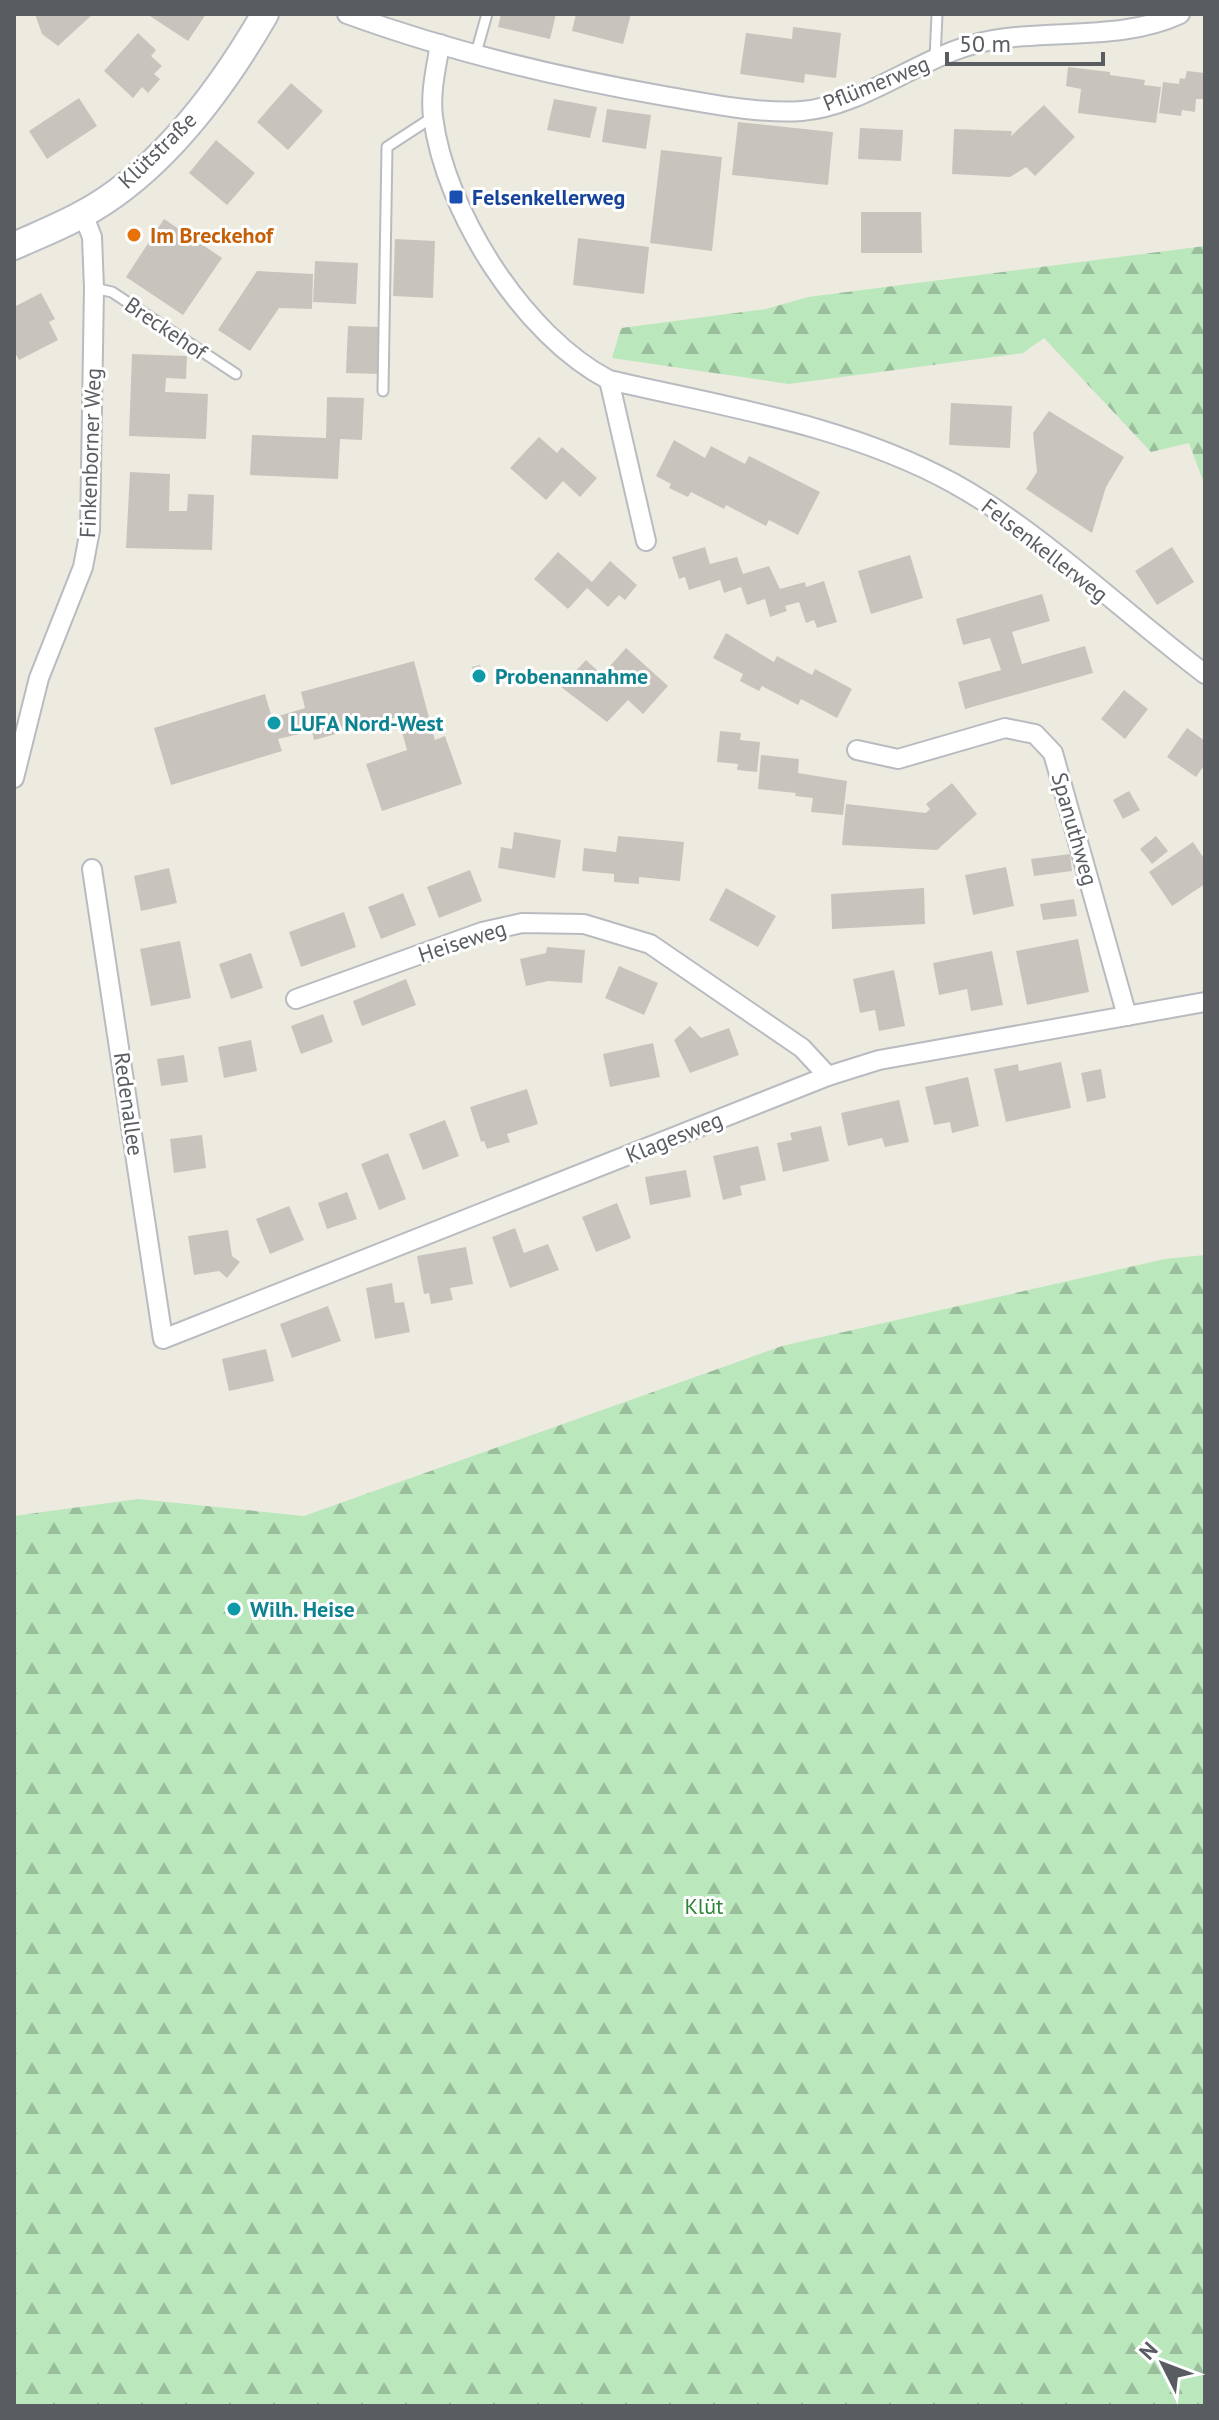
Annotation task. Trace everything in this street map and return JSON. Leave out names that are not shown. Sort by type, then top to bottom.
[{"type":"main road","name":"Klütstraße","points":[[14,246],[83,214],[132,179],[174,139],[212,95],[265,14]]},
{"type":"street","name":"Pflümerweg","points":[[347,14],[440,44],[604,85],[728,107],[803,111],[841,101],[981,42],[1037,34],[1136,28],[1180,14]]},
{"type":"street","name":"Felsenkellerweg","points":[[440,44],[432,90],[433,117],[439,149],[456,197],[481,249],[562,349],[584,367],[609,380],[788,419],[904,460],[950,481],[994,507],[1205,674]]},
{"type":"street","name":"Finkenborner Weg","points":[[14,778],[39,678],[83,567],[90,530],[94,288],[92,237],[83,214]]},
{"type":"street","points":[[609,380],[646,541]]},
{"type":"street","name":"Spanuthweg","points":[[857,750],[898,759],[1005,728],[1035,734],[1053,753],[1127,1016]]},
{"type":"street","name":"Redenallee","points":[[92,869],[163,1339]]},
{"type":"street","name":"Heiseweg","points":[[296,999],[482,932],[522,923],[584,924],[650,944],[802,1048],[828,1076]]},
{"type":"street","name":"Klagesweg","points":[[163,1339],[828,1076],[879,1060],[1205,1002]]},
{"type":"lane","points":[[476,53],[487,14]]},
{"type":"lane","points":[[935,59],[937,14]]},
{"type":"lane","points":[[383,391],[387,147],[433,117]]},
{"type":"lane","name":"Breckehof","points":[[94,288],[112,292],[236,374]]},
{"type":"green space","points":[[1205,246],[1205,486],[1189,443],[1151,452],[1044,338],[1023,353],[789,384],[612,358],[621,328],[766,309],[808,297]]},
{"type":"green space","name":"Klüt","points":[[1205,1255],[1205,2406],[14,2406],[14,1516],[138,1499],[304,1516],[782,1346],[1165,1259]]},
{"type":"building","points":[[35,14],[93,14],[58,46],[42,34]]},
{"type":"building","points":[[147,14],[206,14],[188,41]]},
{"type":"building","points":[[501,14],[556,14],[550,39],[498,27]]},
{"type":"building","points":[[576,14],[631,14],[623,44],[572,31]]},
{"type":"building","points":[[793,27],[841,33],[836,78],[805,74],[804,83],[740,74],[746,33],[792,39]]},
{"type":"building","points":[[138,33],[156,50],[151,56],[162,66],[154,74],[160,79],[148,93],[142,87],[133,98],[104,71]]},
{"type":"building","points":[[1068,67],[1110,72],[1110,75],[1145,80],[1144,85],[1161,87],[1156,123],[1078,113],[1081,89],[1066,86]]},
{"type":"building","points":[[1187,71],[1205,73],[1205,99],[1196,99],[1195,112],[1182,110],[1181,116],[1159,113],[1163,82],[1179,84],[1180,78],[1185,79]]},
{"type":"building","points":[[291,83],[323,111],[288,150],[257,122]]},
{"type":"building","points":[[79,98],[97,126],[47,159],[29,131]]},
{"type":"building","points":[[554,99],[597,107],[590,138],[547,130]]},
{"type":"building","points":[[1044,105],[1075,137],[1035,176],[1026,167],[1010,177],[952,174],[954,129],[1012,131],[1011,136]]},
{"type":"building","points":[[607,109],[651,115],[646,149],[602,142]]},
{"type":"building","points":[[738,122],[833,132],[828,185],[732,175]]},
{"type":"building","points":[[860,128],[903,130],[901,161],[858,159]]},
{"type":"building","points":[[216,140],[255,173],[227,205],[189,173]]},
{"type":"building","points":[[661,150],[722,157],[712,251],[650,243]]},
{"type":"building","points":[[861,212],[921,212],[922,253],[861,253]]},
{"type":"building","points":[[164,219],[222,258],[183,315],[126,277]]},
{"type":"building","points":[[578,238],[649,247],[644,294],[573,285]]},
{"type":"building","points":[[395,239],[435,241],[433,298],[393,296]]},
{"type":"building","points":[[315,261],[358,263],[356,304],[313,302]]},
{"type":"building","points":[[257,271],[313,274],[312,309],[279,308],[250,351],[218,330]]},
{"type":"building","points":[[41,293],[55,319],[49,322],[58,340],[19,360],[14,351],[14,307]]},
{"type":"building","points":[[348,326],[379,327],[377,374],[346,373]]},
{"type":"building","points":[[132,354],[187,356],[186,379],[166,378],[165,392],[208,394],[206,439],[129,436]]},
{"type":"building","points":[[327,397],[364,398],[362,440],[340,439],[338,479],[250,475],[252,435],[326,438]]},
{"type":"building","points":[[951,403],[1012,406],[1010,448],[949,445]]},
{"type":"building","points":[[1049,411],[1124,457],[1106,487],[1092,533],[1026,489],[1037,472],[1033,433]]},
{"type":"building","points":[[539,437],[557,453],[562,447],[597,478],[580,497],[563,481],[546,500],[510,468]]},
{"type":"building","points":[[674,440],[705,458],[711,446],[745,464],[749,456],[820,492],[798,535],[769,520],[766,526],[726,505],[724,509],[691,492],[688,497],[669,488],[671,484],[656,476]]},
{"type":"building","points":[[130,472],[170,474],[169,511],[187,511],[188,494],[214,495],[212,550],[126,548]]},
{"type":"building","points":[[705,547],[710,564],[737,557],[743,574],[769,566],[780,589],[805,582],[806,587],[824,581],[837,622],[817,628],[814,620],[806,623],[799,602],[785,606],[787,611],[770,617],[765,599],[747,605],[741,587],[724,593],[720,580],[689,590],[685,577],[679,579],[672,557]]},
{"type":"building","points":[[1172,547],[1194,582],[1157,605],[1135,571]]},
{"type":"building","points":[[558,552],[592,582],[610,561],[637,585],[625,600],[619,595],[608,607],[587,588],[568,609],[534,579]]},
{"type":"building","points":[[910,555],[923,598],[871,614],[858,571]]},
{"type":"building","points":[[1042,594],[1050,621],[1012,632],[1022,664],[1085,646],[1093,673],[965,709],[958,682],[1001,670],[990,638],[963,645],[956,619]]},
{"type":"building","points":[[726,633],[774,662],[777,656],[812,675],[815,669],[852,689],[837,718],[801,699],[798,705],[762,686],[759,691],[740,681],[743,674],[713,658]]},
{"type":"building","points":[[626,648],[668,686],[643,714],[628,700],[607,722],[561,687],[586,660],[602,675]]},
{"type":"building","name":"LUFA Nord-West","points":[[414,661],[435,740],[445,736],[462,784],[382,811],[366,764],[407,750],[398,717],[314,740],[312,731],[278,739],[282,751],[171,785],[154,728],[265,694],[272,718],[305,708],[301,692]]},
{"type":"building","name":"Probenannahme","points":[[480,665],[485,684],[477,686],[472,667]]},
{"type":"building","points":[[1124,690],[1148,709],[1125,739],[1101,719]]},
{"type":"building","points":[[1187,728],[1205,741],[1205,764],[1196,777],[1167,757]]},
{"type":"building","points":[[720,731],[741,733],[740,740],[760,742],[757,772],[737,770],[738,764],[717,762]]},
{"type":"building","points":[[761,755],[799,759],[798,773],[847,781],[843,815],[811,812],[813,798],[758,789]]},
{"type":"building","points":[[952,783],[977,814],[937,850],[842,845],[846,804],[926,813],[930,809],[926,804]]},
{"type":"building","points":[[1129,791],[1140,810],[1123,819],[1113,800]]},
{"type":"building","points":[[514,832],[561,840],[555,878],[498,868],[501,847],[512,849]]},
{"type":"building","points":[[618,836],[684,842],[680,881],[639,877],[639,884],[614,882],[614,874],[582,871],[584,848],[616,852]]},
{"type":"building","points":[[1156,836],[1168,851],[1152,864],[1140,849]]},
{"type":"building","points":[[1193,842],[1205,860],[1205,884],[1172,906],[1149,872]]},
{"type":"building","points":[[1070,854],[1072,871],[1034,876],[1031,859]]},
{"type":"building","points":[[1006,867],[1014,906],[973,915],[965,875]]},
{"type":"building","points":[[169,868],[177,903],[141,911],[134,876]]},
{"type":"building","points":[[470,870],[482,901],[439,918],[427,887]]},
{"type":"building","points":[[726,888],[776,916],[758,947],[709,920]]},
{"type":"building","points":[[924,888],[925,924],[832,929],[831,894]]},
{"type":"building","points":[[403,893],[416,925],[381,939],[368,907]]},
{"type":"building","points":[[1074,899],[1077,916],[1043,920],[1040,904]]},
{"type":"building","points":[[344,912],[356,947],[301,967],[289,932]]},
{"type":"building","points":[[1078,939],[1089,992],[1027,1005],[1016,951]]},
{"type":"building","points":[[180,941],[191,998],[151,1006],[140,949]]},
{"type":"building","points":[[547,947],[585,950],[582,983],[548,981],[526,986],[520,959],[546,953]]},
{"type":"building","points":[[992,951],[1003,1005],[971,1011],[967,989],[939,995],[933,963]]},
{"type":"building","points":[[251,953],[263,988],[231,999],[219,964]]},
{"type":"building","points":[[619,966],[658,983],[644,1015],[605,998]]},
{"type":"building","points":[[894,970],[905,1026],[879,1031],[875,1010],[860,1013],[853,979]]},
{"type":"building","points":[[406,979],[416,1005],[362,1026],[353,1001]]},
{"type":"building","points":[[323,1014],[333,1042],[301,1054],[291,1026]]},
{"type":"building","points":[[690,1026],[701,1038],[729,1028],[739,1055],[690,1073],[674,1040]]},
{"type":"building","points":[[251,1040],[257,1071],[224,1078],[218,1047]]},
{"type":"building","points":[[653,1043],[660,1077],[610,1087],[603,1054]]},
{"type":"building","points":[[184,1055],[188,1082],[161,1086],[157,1059]]},
{"type":"building","points":[[1061,1062],[1071,1108],[1006,1122],[994,1069],[1018,1064],[1019,1071]]},
{"type":"building","points":[[1101,1069],[1106,1098],[1087,1102],[1081,1073]]},
{"type":"building","points":[[968,1077],[979,1126],[952,1133],[950,1122],[934,1125],[925,1087]]},
{"type":"building","points":[[527,1089],[538,1124],[507,1134],[510,1142],[487,1149],[484,1141],[481,1142],[470,1107]]},
{"type":"building","points":[[899,1100],[909,1142],[885,1147],[882,1138],[848,1146],[841,1113]]},
{"type":"building","points":[[445,1120],[459,1156],[423,1170],[409,1134]]},
{"type":"building","points":[[821,1126],[829,1161],[783,1172],[777,1143],[792,1140],[790,1133]]},
{"type":"building","points":[[202,1135],[206,1168],[174,1173],[170,1139]]},
{"type":"building","points":[[758,1146],[766,1180],[740,1186],[742,1195],[723,1200],[713,1156]]},
{"type":"building","points":[[388,1153],[406,1199],[379,1210],[361,1164]]},
{"type":"building","points":[[686,1170],[691,1197],[650,1205],[645,1177]]},
{"type":"building","points":[[347,1192],[357,1219],[327,1229],[318,1203]]},
{"type":"building","points":[[617,1203],[631,1238],[596,1252],[582,1217]]},
{"type":"building","points":[[289,1206],[304,1240],[270,1254],[256,1219]]},
{"type":"building","points":[[515,1228],[524,1253],[548,1244],[559,1270],[510,1288],[492,1237]]},
{"type":"building","points":[[228,1230],[232,1256],[240,1262],[227,1278],[219,1271],[194,1275],[188,1236]]},
{"type":"building","points":[[466,1247],[473,1284],[450,1288],[453,1300],[431,1304],[429,1293],[424,1294],[417,1256]]},
{"type":"building","points":[[392,1283],[395,1303],[404,1302],[410,1332],[375,1339],[366,1288]]},
{"type":"building","points":[[328,1306],[341,1341],[292,1358],[280,1324]]},
{"type":"building","points":[[266,1349],[274,1381],[229,1391],[222,1359]]},
{"type":"place","name":"Felsenkellerweg","points":[[456,197]]},
{"type":"place","name":"Im Breckehof","points":[[134,235]]},
{"type":"place","name":"Probenannahme","points":[[479,676]]},
{"type":"place","name":"LUFA Nord-West","points":[[274,723]]},
{"type":"place","name":"Wilh. Heise","points":[[234,1609]]}]
